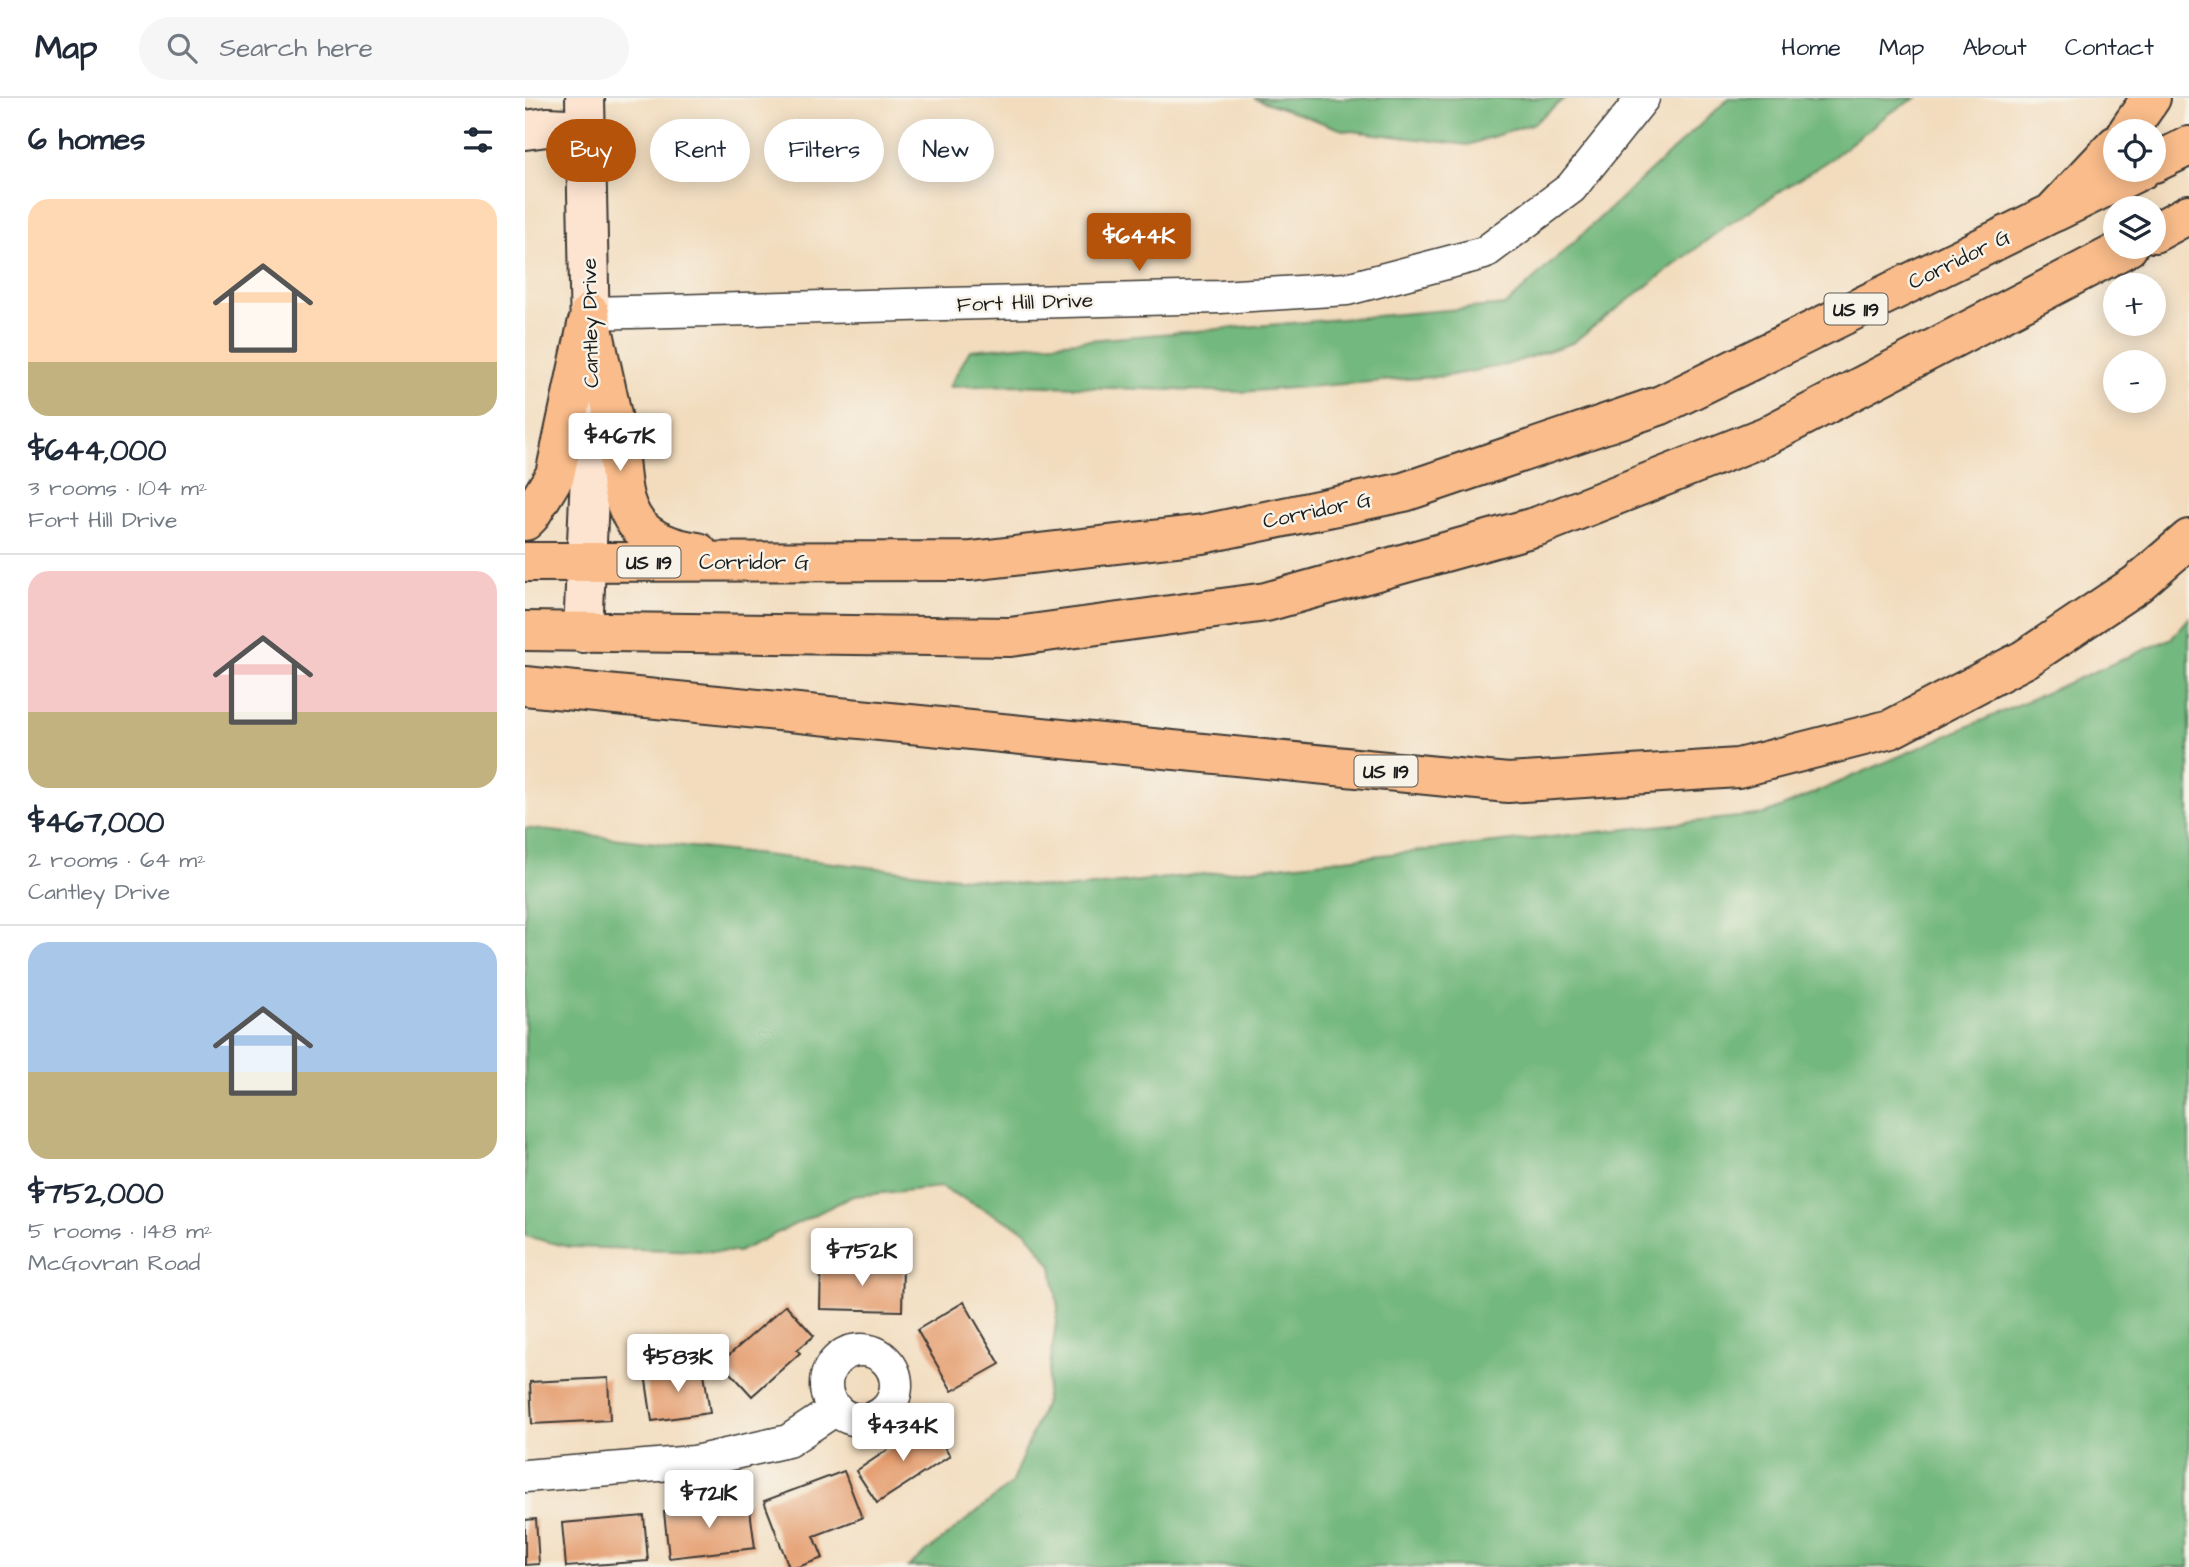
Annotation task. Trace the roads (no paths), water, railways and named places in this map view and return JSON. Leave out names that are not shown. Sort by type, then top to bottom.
[{"type":"main road","points":[[2136,119],[2151,98]]},
{"type":"main road","points":[[2166,157],[2189,146]]},
{"type":"main road","name":"US 119","points":[[2052,214],[2103,159]]},
{"type":"main road","name":"Corridor G","points":[[525,562],[971,561],[1203,534],[1404,492],[1661,405],[2117,182]]},
{"type":"main road","points":[[2166,226],[2189,214]]},
{"type":"main road","points":[[525,631],[1010,637],[1266,602],[1538,526],[1766,436],[2105,259]]},
{"type":"main road","points":[[525,521],[555,475],[590,313]]},
{"type":"main road","points":[[590,313],[617,438],[623,499],[637,524],[654,540],[686,550],[773,562]]},
{"type":"main road","name":"US 119","points":[[525,686],[1508,783],[1738,768],[1891,729],[2025,659],[2137,584],[2189,540]]},
{"type":"street","name":"Fort Hill Drive","points":[[590,313],[1220,297],[1347,289],[1484,253],[1571,188],[1643,98]]},
{"type":"street","name":"Cantley Drive","points":[[583,633],[592,428],[586,114]]},
{"type":"street","points":[[525,130],[547,127],[586,114]]},
{"type":"street","points":[[525,1476],[694,1462],[788,1441],[836,1409]]}]
